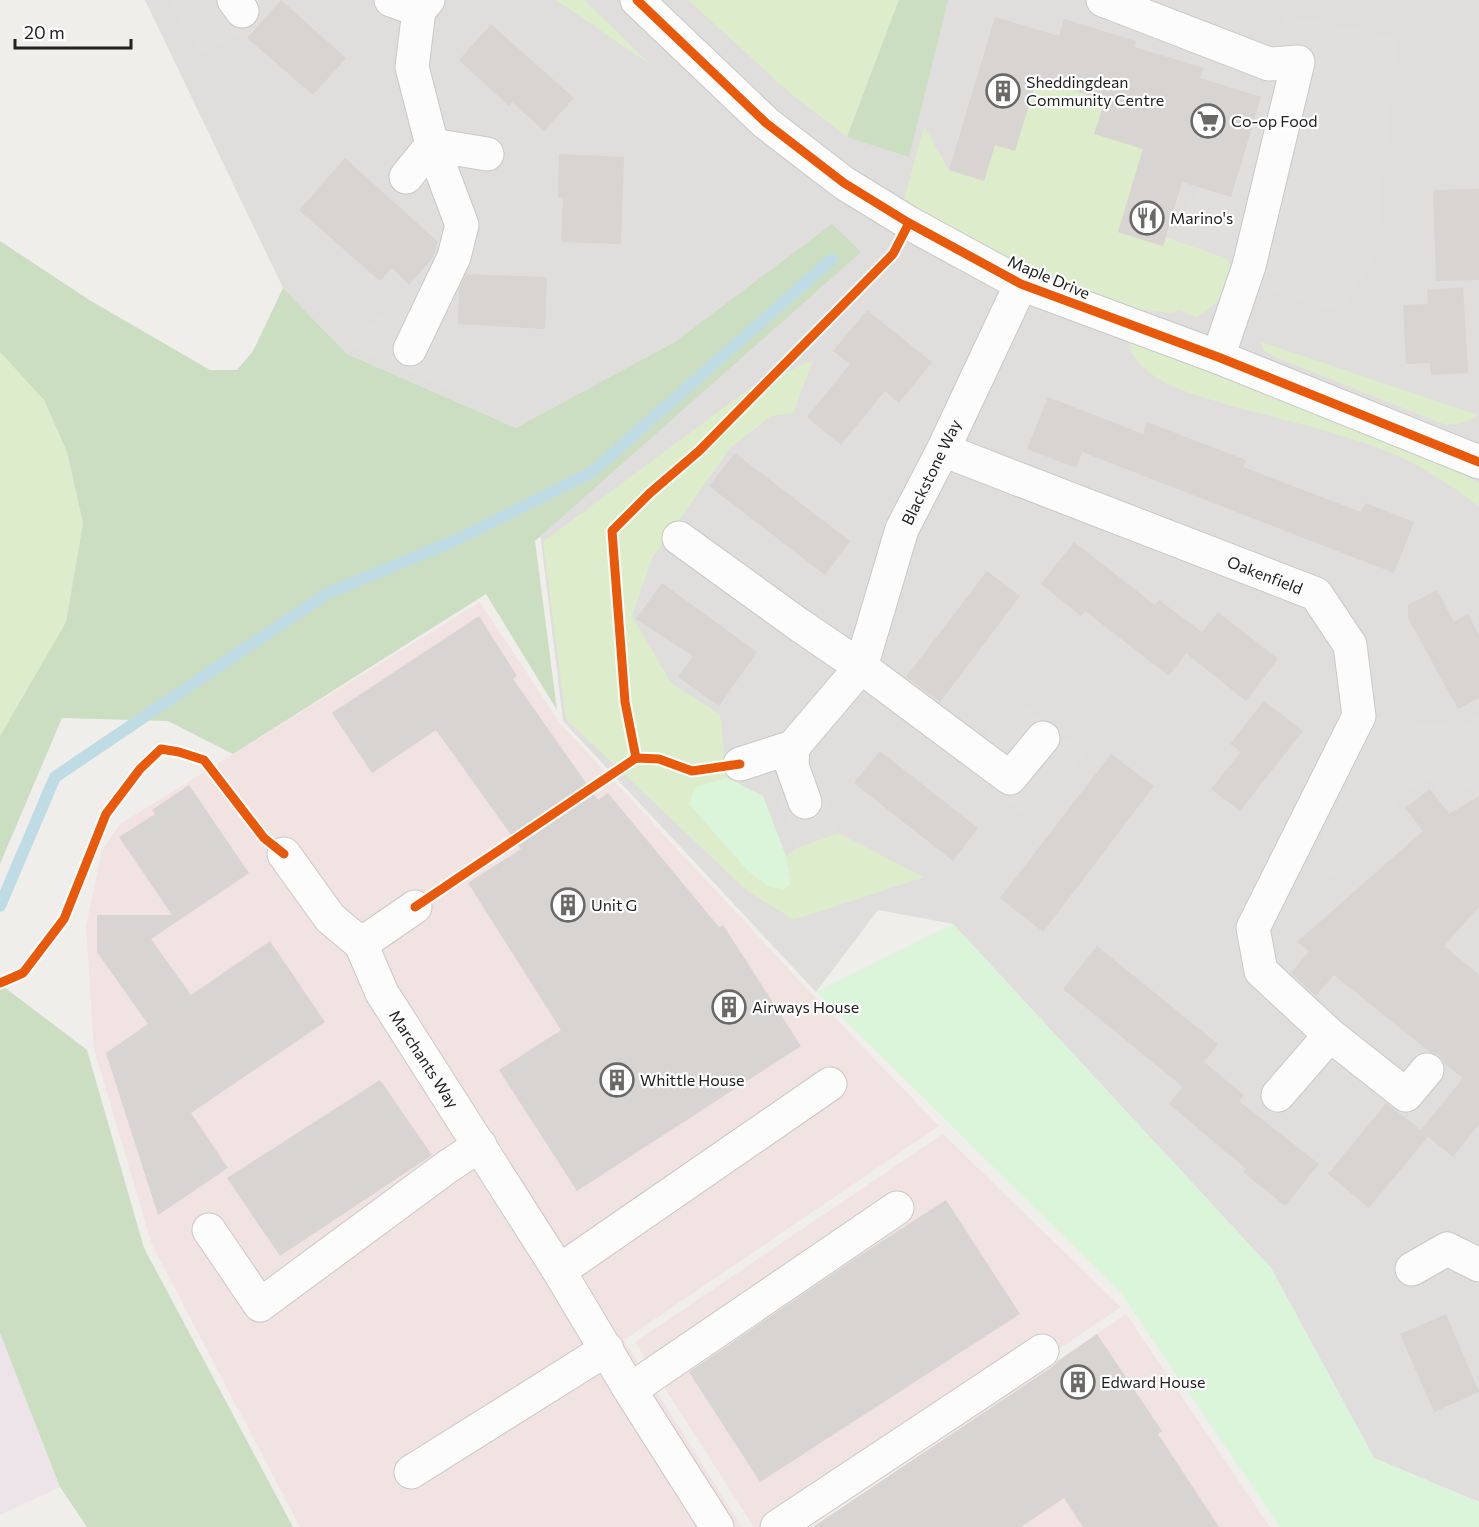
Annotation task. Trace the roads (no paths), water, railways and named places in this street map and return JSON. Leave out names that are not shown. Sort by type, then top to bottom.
[{"type":"street","name":"Maple Drive","points":[[636,0],[766,123],[844,183],[909,223],[1021,284],[1218,357],[1479,462]]},
{"type":"street","points":[[1103,0],[1269,64],[1298,62],[1249,266],[1218,357]]},
{"type":"street","points":[[410,349],[454,258],[462,225],[432,145],[412,68],[413,3]]},
{"type":"street","points":[[432,145],[487,154]]},
{"type":"street","points":[[405,177],[432,145]]},
{"type":"street","name":"Blackstone Way","points":[[793,747],[861,667],[902,529],[943,450],[1021,284]]},
{"type":"street","name":"Oakenfield","points":[[943,450],[1316,594],[1350,645],[1359,716],[1253,928],[1261,971],[1329,1035],[1406,1095],[1427,1070]]},
{"type":"street","points":[[679,538],[861,667],[1010,778],[1043,738]]},
{"type":"street","points":[[740,764],[793,747],[792,766],[805,802]]},
{"type":"street","name":"Marchants Way","points":[[284,854],[330,918],[361,944],[381,993],[559,1270],[630,1390],[717,1527]]},
{"type":"street","points":[[361,944],[415,908]]},
{"type":"street","points":[[1278,1095],[1329,1035]]},
{"type":"street","points":[[559,1270],[830,1084]]},
{"type":"street","points":[[209,1230],[260,1305],[480,1145]]},
{"type":"street","points":[[630,1390],[897,1208]]},
{"type":"street","points":[[1412,1269],[1447,1249],[1479,1265]]},
{"type":"street","points":[[411,1472],[607,1348]]},
{"type":"street","points":[[777,1527],[1042,1351]]},
{"type":"waterway","points":[[0,906],[55,777],[326,594],[454,541],[592,472],[832,259]]},
{"type":"place","name":"Sheddingdean Community Centre","points":[[1003,91]]},
{"type":"place","name":"Co-op Food","points":[[1208,121]]},
{"type":"place","name":"Marino's","points":[[1147,218]]},
{"type":"place","name":"Unit G","points":[[568,905]]},
{"type":"place","name":"Airways House","points":[[729,1007]]},
{"type":"place","name":"Whittle House","points":[[617,1080]]},
{"type":"place","name":"Edward House","points":[[1078,1382]]}]
